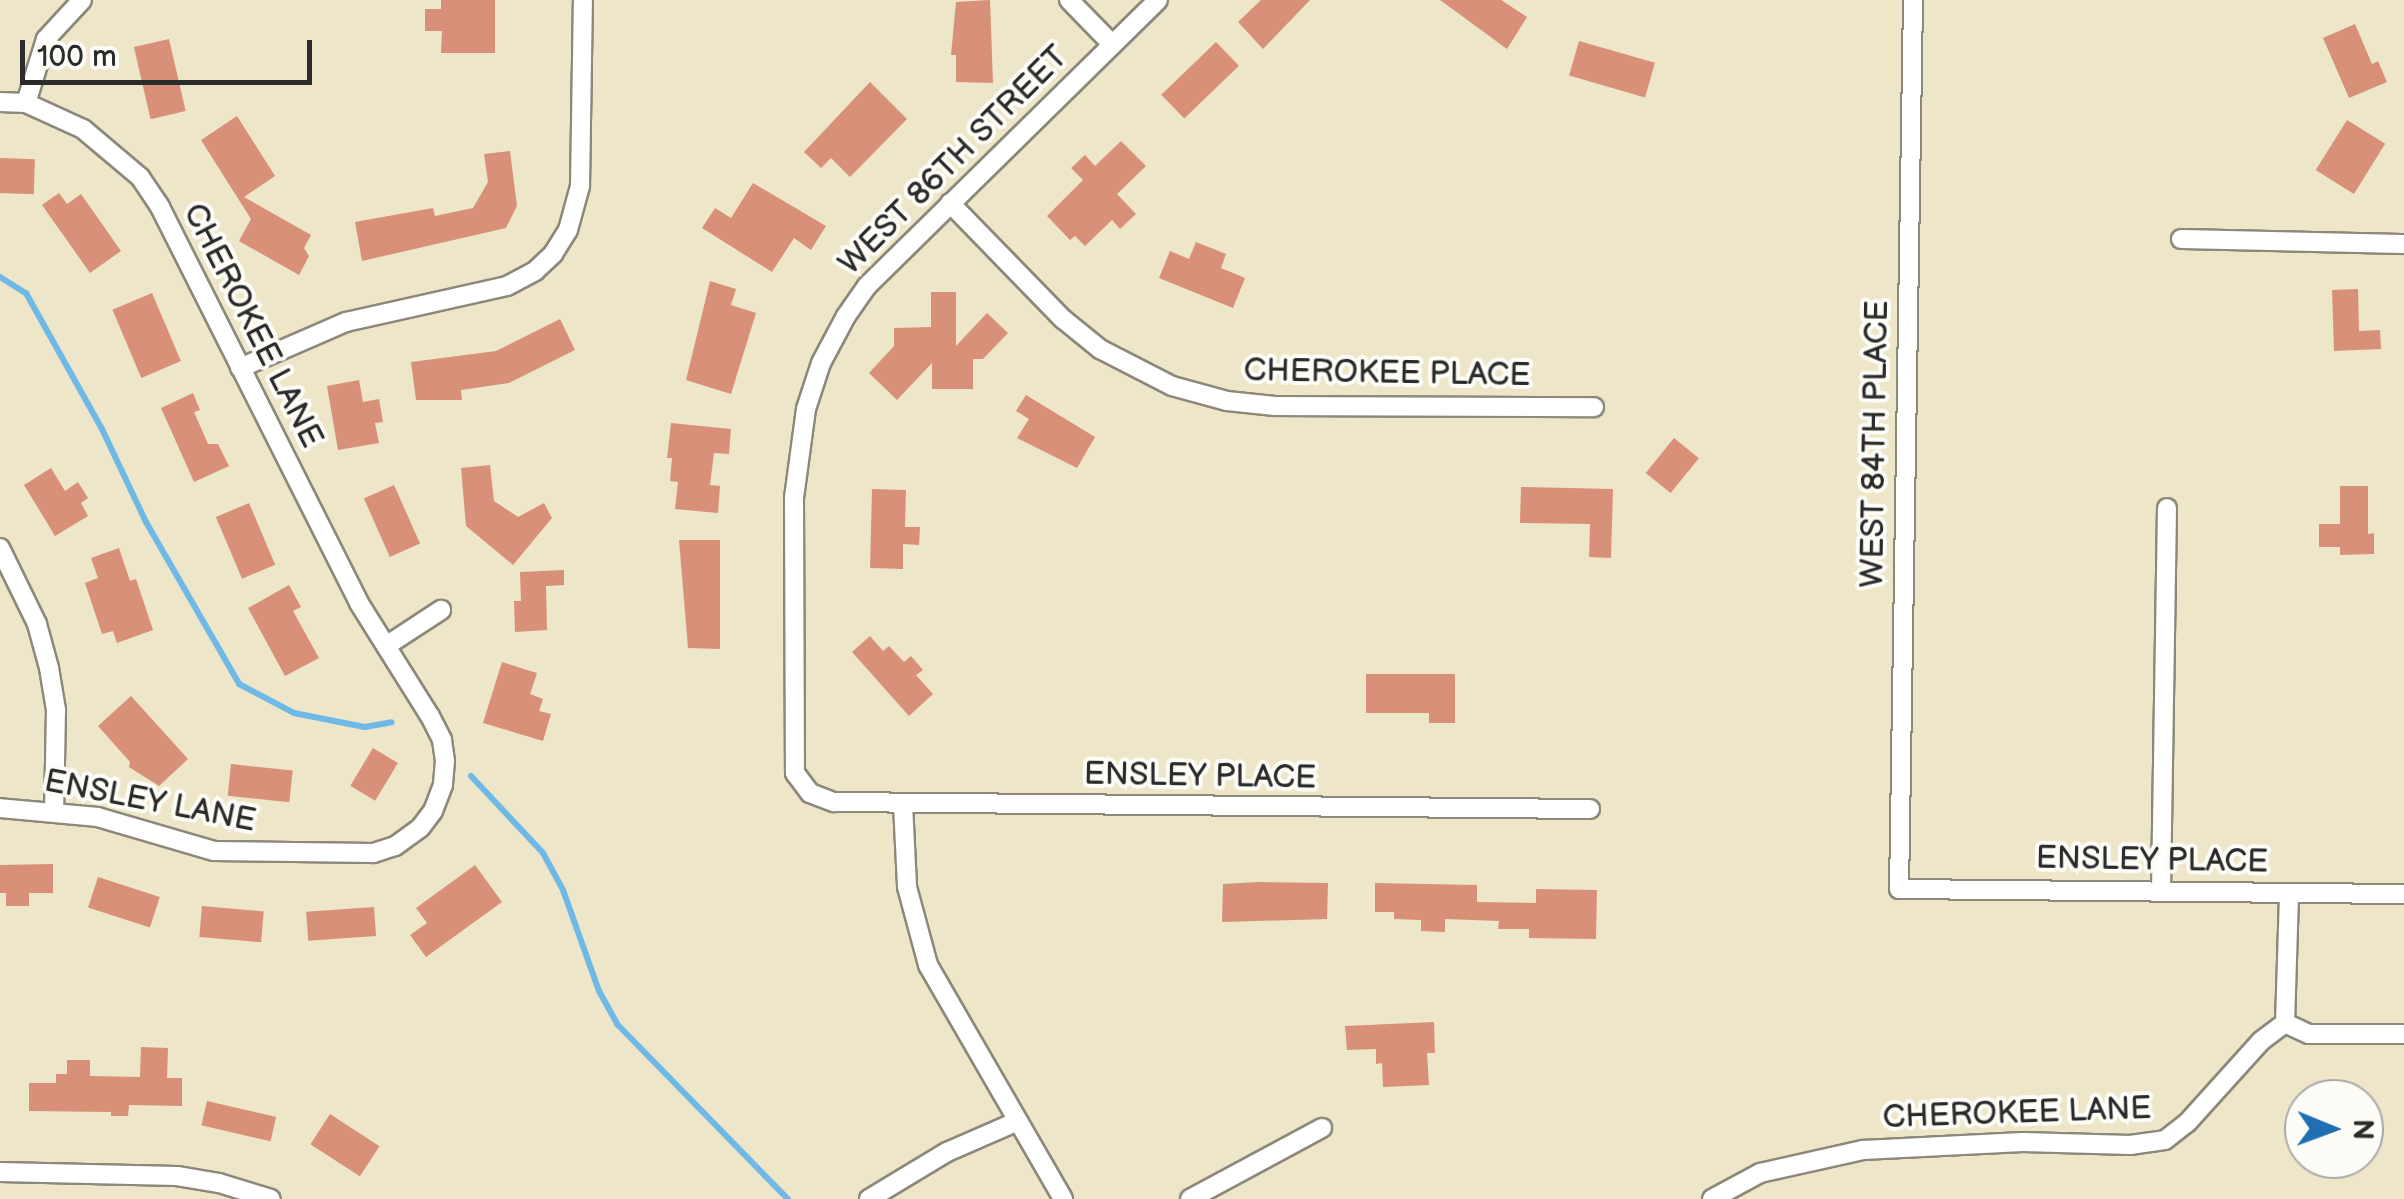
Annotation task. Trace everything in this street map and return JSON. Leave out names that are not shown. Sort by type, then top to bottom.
[{"type":"street","points":[[26,104],[46,39],[82,0]]},
{"type":"street","points":[[240,368],[346,322],[508,286],[535,271],[553,254],[568,230],[580,186],[583,0]]},
{"type":"street","points":[[1068,0],[1112,44]]},
{"type":"street","name":"WEST 86TH STREET","points":[[810,793],[795,773],[792,755],[794,498],[806,409],[821,363],[846,316],[868,286],[1158,0]]},
{"type":"street","name":"WEST 84TH PLACE","points":[[1899,889],[1913,0]]},
{"type":"street","name":"CHEROKEE LANE","points":[[0,102],[26,104],[83,130],[140,177],[160,208],[360,603],[442,740],[445,761],[440,793]]},
{"type":"street","name":"CHEROKEE PLACE","points":[[950,203],[1063,318],[1100,348],[1172,386],[1228,400],[1275,406],[1594,407]]},
{"type":"street","points":[[2181,239],[2404,244]]},
{"type":"street","points":[[2161,890],[2167,508]]},
{"type":"street","points":[[0,548],[37,624],[49,668],[56,710],[54,810]]},
{"type":"street","points":[[386,646],[441,610]]},
{"type":"street","name":"ENSLEY LANE","points":[[0,808],[98,817],[214,850],[353,854],[395,846],[420,828],[440,793]]},
{"type":"street","name":"ENSLEY PLACE","points":[[810,793],[834,802],[902,804],[1590,809]]},
{"type":"street","points":[[902,804],[907,887],[922,946],[941,990],[1063,1199]]},
{"type":"street","name":"ENSLEY PLACE","points":[[1899,889],[2404,894]]},
{"type":"street","points":[[2289,893],[2285,1023],[2309,1034],[2404,1034]]},
{"type":"street","name":"CHEROKEE LANE","points":[[1712,1199],[1760,1173],[1863,1150],[2005,1142],[2130,1145],[2165,1140],[2187,1123],[2261,1041],[2285,1023]]},
{"type":"street","points":[[869,1199],[947,1152],[1016,1122]]},
{"type":"street","points":[[1190,1199],[1322,1128]]},
{"type":"street","points":[[0,1172],[177,1176],[219,1182],[271,1199]]},
{"type":"building","points":[[441,0],[495,0],[495,53],[441,53],[442,31],[425,31],[425,9],[441,9]]},
{"type":"building","points":[[990,0],[993,83],[956,82],[956,55],[951,55],[956,2]]},
{"type":"building","points":[[1261,0],[1310,0],[1263,49],[1238,22]]},
{"type":"building","points":[[1440,0],[1501,0],[1527,17],[1507,49]]},
{"type":"building","points":[[2355,24],[2372,64],[2378,61],[2387,82],[2349,98],[2323,38]]},
{"type":"building","points":[[169,39],[186,111],[151,119],[134,47]]},
{"type":"building","points":[[1579,41],[1655,63],[1645,97],[1569,76]]},
{"type":"building","points":[[1216,42],[1239,66],[1184,119],[1161,95]]},
{"type":"building","points":[[870,82],[907,119],[850,177],[831,158],[821,168],[804,152]]},
{"type":"building","points":[[237,116],[275,176],[244,197],[311,235],[304,248],[309,256],[299,275],[239,241],[251,219],[201,140]]},
{"type":"building","points":[[2347,120],[2385,144],[2354,194],[2316,170]]},
{"type":"building","points":[[1121,141],[1146,166],[1117,194],[1136,214],[1120,229],[1112,220],[1085,246],[1075,236],[1070,240],[1047,216],[1083,180],[1071,168],[1085,155],[1095,166]]},
{"type":"building","points":[[510,151],[517,206],[506,228],[362,261],[355,222],[433,208],[435,216],[473,208],[488,182],[484,154]]},
{"type":"building","points":[[0,158],[35,159],[34,194],[0,193]]},
{"type":"building","points":[[753,183],[826,226],[811,250],[794,238],[772,272],[702,228],[715,208],[731,218]]},
{"type":"building","points":[[59,193],[67,204],[81,194],[121,251],[90,273],[42,205]]},
{"type":"building","points":[[1196,242],[1226,254],[1221,268],[1245,278],[1233,308],[1159,278],[1170,251],[1189,259]]},
{"type":"building","points":[[710,281],[736,289],[731,305],[756,313],[731,394],[686,380]]},
{"type":"building","points":[[2358,289],[2359,331],[2380,330],[2381,349],[2334,351],[2332,290]]},
{"type":"building","points":[[931,292],[956,292],[956,346],[987,313],[1008,333],[983,359],[973,359],[973,389],[932,389],[932,363],[897,400],[869,373],[894,346],[894,328],[931,327]]},
{"type":"building","points":[[152,293],[181,361],[141,378],[112,310]]},
{"type":"building","points":[[560,319],[575,350],[509,383],[461,390],[462,400],[416,400],[411,362],[496,351]]},
{"type":"building","points":[[359,380],[363,402],[379,399],[383,422],[375,423],[379,443],[338,450],[327,386]]},
{"type":"building","points":[[193,393],[200,410],[194,412],[208,444],[218,444],[229,466],[194,482],[161,408]]},
{"type":"building","points":[[1026,395],[1095,437],[1077,468],[1017,438],[1029,419],[1016,411]]},
{"type":"building","points":[[671,423],[731,429],[729,454],[714,453],[710,485],[720,486],[718,513],[675,509],[678,482],[670,481],[672,458],[667,458]]},
{"type":"building","points":[[1674,438],[1699,458],[1671,493],[1646,473]]},
{"type":"building","points":[[490,465],[494,501],[518,517],[544,503],[552,518],[513,565],[466,526],[461,468]]},
{"type":"building","points":[[51,468],[65,491],[78,482],[88,498],[81,503],[88,516],[55,536],[24,485]]},
{"type":"building","points":[[394,485],[420,543],[390,557],[364,498]]},
{"type":"building","points":[[2340,486],[2368,486],[2368,534],[2374,533],[2374,554],[2340,555],[2340,547],[2319,547],[2319,524],[2340,524]]},
{"type":"building","points":[[1521,487],[1613,489],[1611,558],[1589,557],[1590,524],[1520,523]]},
{"type":"building","points":[[872,489],[906,490],[905,527],[920,527],[919,545],[903,544],[903,569],[870,568]]},
{"type":"building","points":[[249,503],[275,565],[242,579],[216,517]]},
{"type":"building","points":[[679,540],[720,540],[720,649],[688,648]]},
{"type":"building","points":[[119,548],[130,581],[136,579],[153,630],[117,643],[113,631],[102,634],[85,583],[98,578],[91,558]]},
{"type":"building","points":[[564,570],[564,585],[546,586],[547,630],[515,632],[514,601],[521,601],[520,572]]},
{"type":"building","points":[[289,585],[301,607],[293,611],[319,658],[285,676],[248,608]]},
{"type":"building","points":[[870,636],[883,651],[889,646],[904,662],[911,656],[923,670],[916,675],[933,694],[909,716],[852,652]]},
{"type":"building","points":[[502,662],[537,673],[530,694],[543,699],[539,711],[551,714],[543,741],[483,723]]},
{"type":"building","points":[[1366,674],[1455,674],[1455,723],[1429,723],[1429,713],[1366,713]]},
{"type":"building","points":[[131,696],[188,759],[159,786],[129,767],[130,762],[98,726]]},
{"type":"building","points":[[373,748],[398,763],[375,801],[350,786]]},
{"type":"building","points":[[231,764],[293,770],[289,802],[228,796]]},
{"type":"building","points":[[53,864],[53,893],[29,893],[29,906],[6,906],[6,893],[0,893],[0,865]]},
{"type":"building","points":[[475,865],[502,902],[426,957],[410,935],[427,923],[416,908]]},
{"type":"building","points":[[98,877],[160,897],[150,928],[88,907]]},
{"type":"building","points":[[1328,883],[1327,919],[1222,922],[1223,884]]},
{"type":"building","points":[[1375,883],[1477,885],[1477,902],[1536,903],[1536,889],[1597,890],[1596,939],[1529,938],[1529,929],[1498,929],[1499,921],[1445,919],[1445,932],[1421,931],[1421,920],[1394,919],[1394,912],[1375,912]]},
{"type":"building","points":[[202,906],[264,911],[261,942],[199,937]]},
{"type":"building","points":[[374,907],[376,936],[308,941],[306,912]]},
{"type":"building","points":[[1434,1022],[1435,1053],[1427,1053],[1429,1085],[1383,1087],[1382,1063],[1376,1064],[1376,1049],[1347,1050],[1345,1026]]},
{"type":"building","points":[[141,1047],[168,1048],[167,1078],[182,1078],[182,1106],[129,1105],[128,1116],[111,1116],[111,1112],[29,1111],[29,1083],[56,1083],[56,1074],[67,1074],[67,1060],[90,1060],[90,1076],[140,1077]]},
{"type":"building","points":[[207,1101],[276,1117],[271,1141],[201,1125]]},
{"type":"building","points":[[330,1114],[379,1146],[360,1176],[310,1144]]},
{"type":"waterway","points":[[0,277],[26,293],[102,429],[146,522],[239,684],[294,713],[365,727],[392,722]]},
{"type":"waterway","points":[[471,776],[543,853],[563,890],[599,991],[617,1024],[788,1199]]}]
